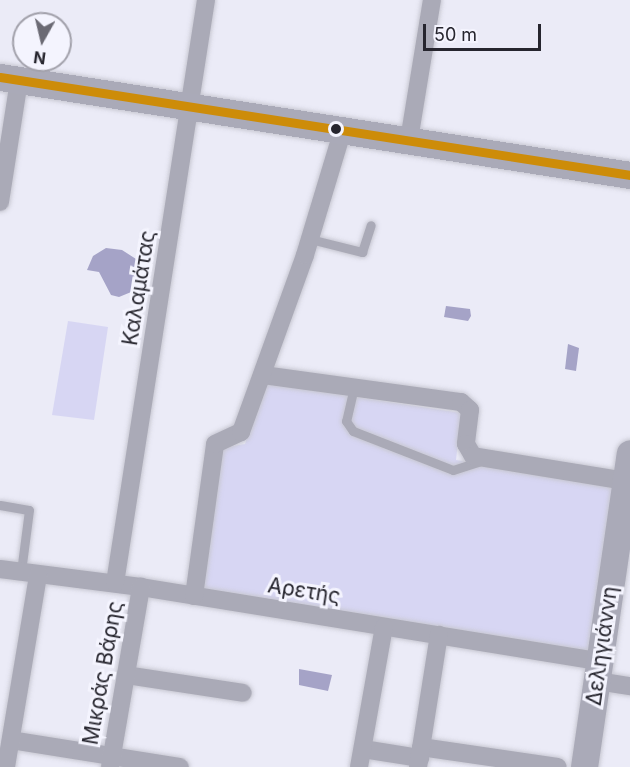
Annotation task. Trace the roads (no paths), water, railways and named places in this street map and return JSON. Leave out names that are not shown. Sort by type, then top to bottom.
[{"type":"street","name":"Καλαμάτας","points":[[115,583],[206,0]]},
{"type":"street","points":[[409,140],[432,0]]},
{"type":"street","points":[[0,202],[10,79],[630,175]]},
{"type":"street","points":[[194,596],[215,444],[242,432],[310,239],[343,129]]},
{"type":"street","points":[[263,375],[464,403],[470,415],[468,453],[486,459],[626,480]]},
{"type":"street","name":"Δεληγιάννη","points":[[584,767],[598,671],[624,533],[626,480],[630,453]]},
{"type":"street","name":"Αρετής","points":[[0,569],[115,583],[439,635],[598,671],[630,686]]},
{"type":"street","points":[[6,767],[29,574]]},
{"type":"street","name":"Μικράς Βάρης","points":[[111,762],[141,587]]},
{"type":"street","points":[[384,627],[361,758],[420,757],[558,767]]},
{"type":"street","points":[[420,757],[439,635]]},
{"type":"street","points":[[126,675],[243,693]]},
{"type":"street","points":[[10,740],[111,762],[180,767]]},
{"type":"lane","points":[[310,239],[362,252],[370,225]]},
{"type":"lane","points":[[354,387],[346,421],[353,431],[453,470],[468,468],[486,459]]},
{"type":"lane","points":[[0,505],[29,510],[29,574]]}]
